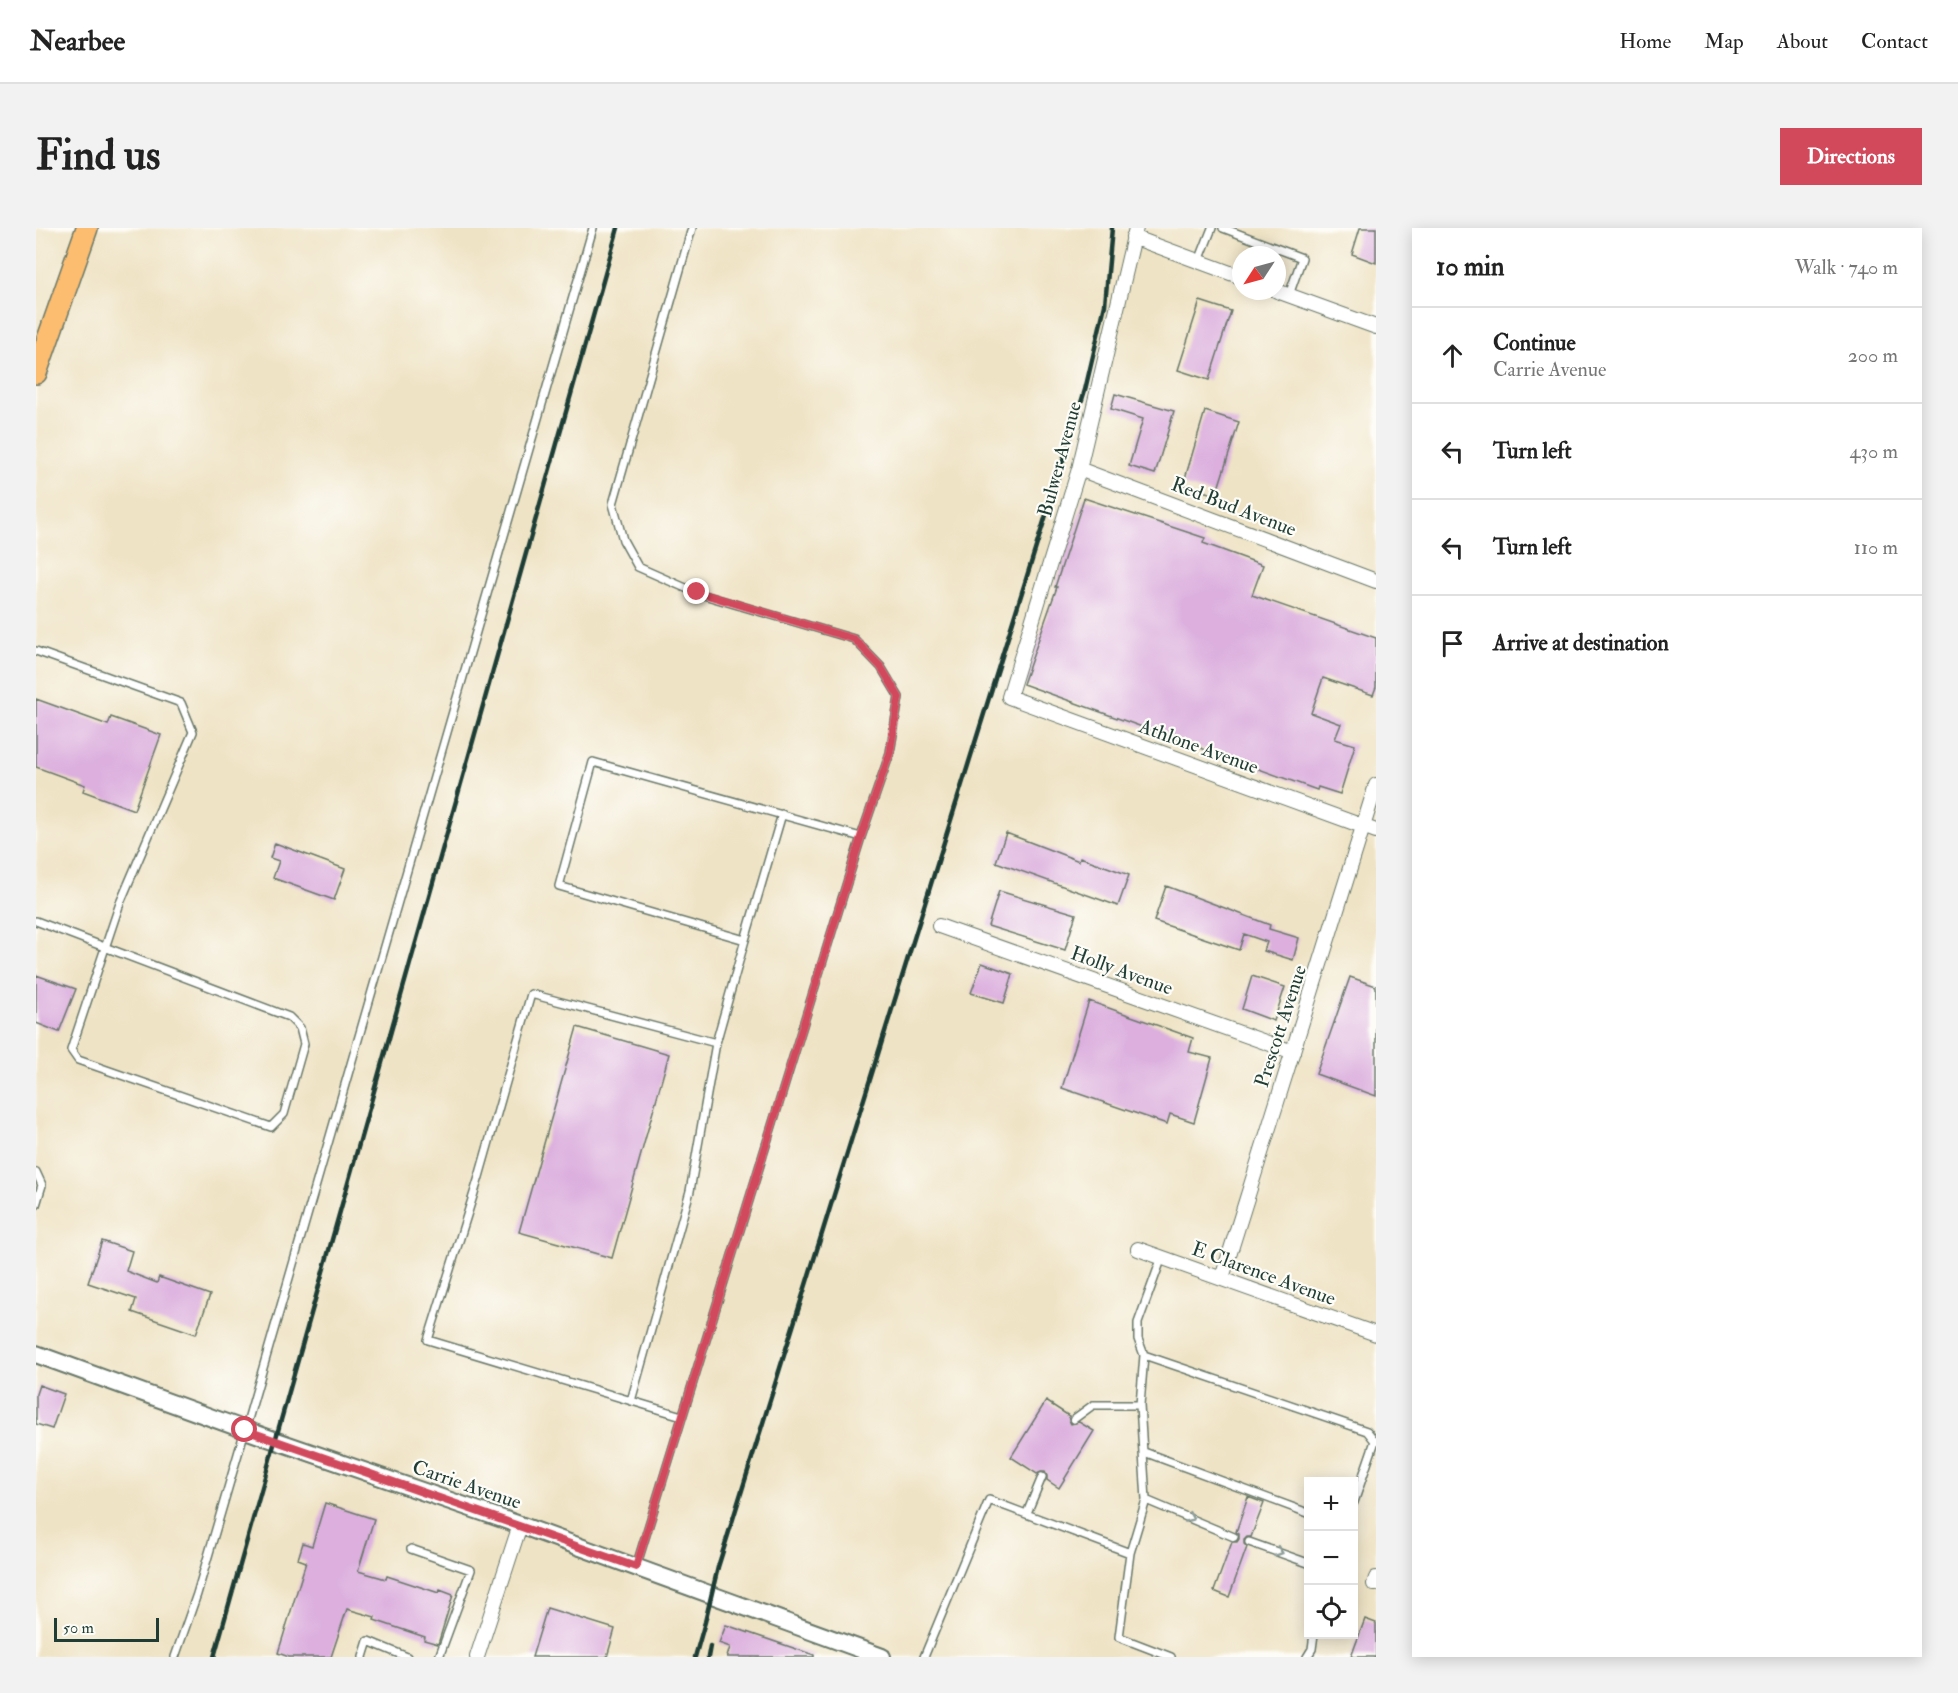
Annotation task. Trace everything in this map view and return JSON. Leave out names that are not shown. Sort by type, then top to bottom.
[{"type":"main road","points":[[36,373],[87,228]]},
{"type":"street","points":[[1135,232],[1232,274]]},
{"type":"street","name":"Bulwer Avenue","points":[[1009,697],[1079,469],[1135,232]]},
{"type":"street","points":[[1286,294],[1376,327]]},
{"type":"street","name":"Red Bud Avenue","points":[[1079,469],[1376,580]]},
{"type":"street","name":"Athlone Avenue","points":[[1009,697],[1370,829]]},
{"type":"street","name":"Prescott Avenue","points":[[1222,1278],[1293,1052],[1370,829],[1376,785]]},
{"type":"street","name":"Holly Avenue","points":[[939,926],[1293,1052]]},
{"type":"street","name":"E Clarence Avenue","points":[[1138,1249],[1376,1334]]},
{"type":"street","name":"Carrie Avenue","points":[[36,1354],[245,1430],[520,1525],[882,1657]]},
{"type":"street","points":[[477,1657],[520,1525]]},
{"type":"lane","points":[[175,1657],[197,1594],[245,1430],[593,228]]},
{"type":"lane","points":[[636,1567],[861,837],[890,753],[899,697],[881,667],[854,639],[697,592],[638,567],[623,540],[614,504],[692,228]]},
{"type":"lane","points":[[1199,261],[1212,228]]},
{"type":"lane","points":[[1223,228],[1270,246]]},
{"type":"lane","points":[[1286,252],[1302,258],[1286,287]]},
{"type":"lane","points":[[36,651],[181,703],[193,732],[120,903],[105,947],[71,1050],[78,1060],[271,1127],[284,1114],[304,1044],[300,1028],[289,1017],[105,947],[36,921]]},
{"type":"lane","points":[[745,940],[559,886],[594,762],[861,837]]},
{"type":"lane","points":[[631,1401],[690,1191],[716,1043],[782,814]]},
{"type":"lane","points":[[682,1416],[428,1340],[479,1176],[531,994],[716,1043]]},
{"type":"lane","points":[[36,1172],[42,1185],[36,1205]]},
{"type":"lane","points":[[1162,1257],[1138,1323],[1137,1339],[1144,1355],[1140,1405],[1146,1500],[1130,1553],[1119,1637],[1171,1657]]},
{"type":"lane","points":[[1144,1355],[1367,1431],[1375,1441],[1358,1488]]},
{"type":"lane","points":[[1074,1419],[1093,1405],[1140,1405]]},
{"type":"lane","points":[[1144,1452],[1304,1512]]},
{"type":"lane","points":[[1027,1513],[1042,1477]]},
{"type":"lane","points":[[924,1657],[989,1500],[1130,1553]]},
{"type":"lane","points":[[1146,1500],[1234,1537]]},
{"type":"lane","points":[[1249,1542],[1304,1562]]},
{"type":"lane","points":[[411,1549],[471,1570],[440,1657]]},
{"type":"lane","points":[[1307,1657],[1313,1639]]},
{"type":"lane","points":[[363,1657],[368,1641],[407,1657]]},
{"type":"building","points":[[1360,228],[1376,228],[1376,263],[1352,254]]},
{"type":"building","points":[[1200,301],[1231,311],[1209,380],[1178,370]]},
{"type":"building","points":[[1115,394],[1174,411],[1155,474],[1129,466],[1143,419],[1111,409]]},
{"type":"building","points":[[1205,411],[1239,422],[1216,495],[1183,485]]},
{"type":"building","points":[[1084,498],[1205,538],[1203,543],[1263,565],[1252,595],[1376,638],[1376,687],[1373,695],[1323,678],[1311,713],[1341,724],[1335,739],[1355,745],[1340,794],[1318,787],[1317,790],[1023,684],[1057,587],[1055,587]]},
{"type":"building","points":[[36,699],[108,725],[111,717],[161,735],[134,810],[83,791],[85,785],[36,767]]},
{"type":"building","points":[[1006,833],[1079,861],[1080,857],[1129,875],[1118,906],[996,862]]},
{"type":"building","points":[[275,843],[345,869],[334,900],[273,878],[279,861],[270,858]]},
{"type":"building","points":[[1166,886],[1270,925],[1269,929],[1299,938],[1293,960],[1264,951],[1267,942],[1244,934],[1239,950],[1154,921]]},
{"type":"building","points":[[999,891],[1076,914],[1065,950],[988,926]]},
{"type":"building","points":[[982,963],[1013,974],[1004,1003],[971,993]]},
{"type":"building","points":[[36,975],[76,989],[59,1032],[36,1023]]},
{"type":"building","points":[[1252,976],[1285,987],[1274,1021],[1242,1009]]},
{"type":"building","points":[[1350,977],[1376,986],[1376,1096],[1316,1074]]},
{"type":"building","points":[[1089,1001],[1193,1038],[1189,1052],[1212,1058],[1194,1122],[1170,1114],[1167,1124],[1062,1088]]},
{"type":"building","points":[[577,1027],[669,1054],[612,1258],[519,1232]]},
{"type":"building","points":[[102,1241],[132,1251],[126,1271],[157,1283],[159,1277],[210,1295],[196,1334],[132,1312],[136,1299],[88,1283]]},
{"type":"building","points":[[39,1385],[64,1394],[52,1429],[36,1424],[36,1394]]},
{"type":"building","points":[[1046,1401],[1069,1416],[1071,1424],[1079,1422],[1094,1431],[1059,1488],[1047,1480],[1045,1472],[1037,1474],[1011,1457]]},
{"type":"building","points":[[1248,1497],[1264,1503],[1251,1537],[1244,1540],[1247,1547],[1229,1597],[1214,1591],[1232,1542],[1237,1542],[1239,1539],[1239,1534],[1236,1532]]},
{"type":"building","points":[[325,1503],[374,1519],[358,1571],[386,1579],[387,1576],[439,1593],[440,1590],[453,1595],[438,1644],[424,1640],[425,1637],[374,1620],[375,1617],[347,1609],[331,1657],[289,1657],[278,1653],[306,1562],[298,1559],[303,1543],[312,1546]]},
{"type":"building","points":[[547,1608],[615,1629],[607,1657],[532,1657]]},
{"type":"building","points":[[1365,1619],[1376,1623],[1376,1657],[1351,1657]]},
{"type":"building","points":[[726,1625],[814,1655],[814,1657],[727,1657],[730,1647],[719,1643]]},
{"type":"railway","points":[[214,1657],[618,228]]},
{"type":"railway","points":[[695,1657],[718,1567],[1085,390],[1105,305],[1112,228]]},
{"type":"railway","points":[[708,1657],[710,1646]]},
{"type":"route","points":[[245,1430],[636,1567],[861,837],[890,753],[899,697],[881,667],[854,639],[697,592]]}]
